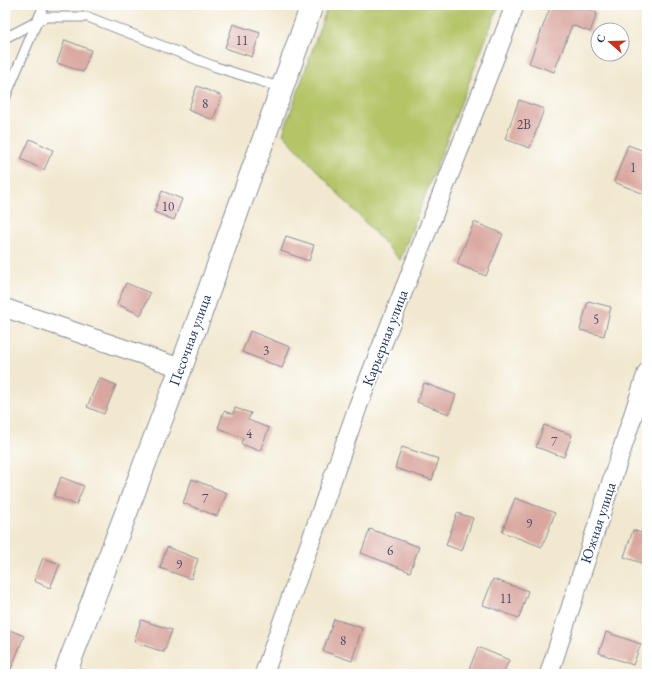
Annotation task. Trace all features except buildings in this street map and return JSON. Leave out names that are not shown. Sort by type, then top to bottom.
[{"type":"street","name":"Песочная улица","points":[[65,674],[181,368],[312,5]]},
{"type":"street","name":"Карьерная улица","points":[[264,674],[358,406],[515,5]]},
{"type":"street","points":[[5,308],[181,368]]},
{"type":"street","name":"Южная улица","points":[[549,674],[647,372]]},
{"type":"lane","points":[[5,98],[44,5]]},
{"type":"lane","points":[[5,38],[46,17],[88,17],[216,67],[282,88]]},
{"type":"green space","points":[[328,5],[499,5],[400,260],[283,134]]}]
